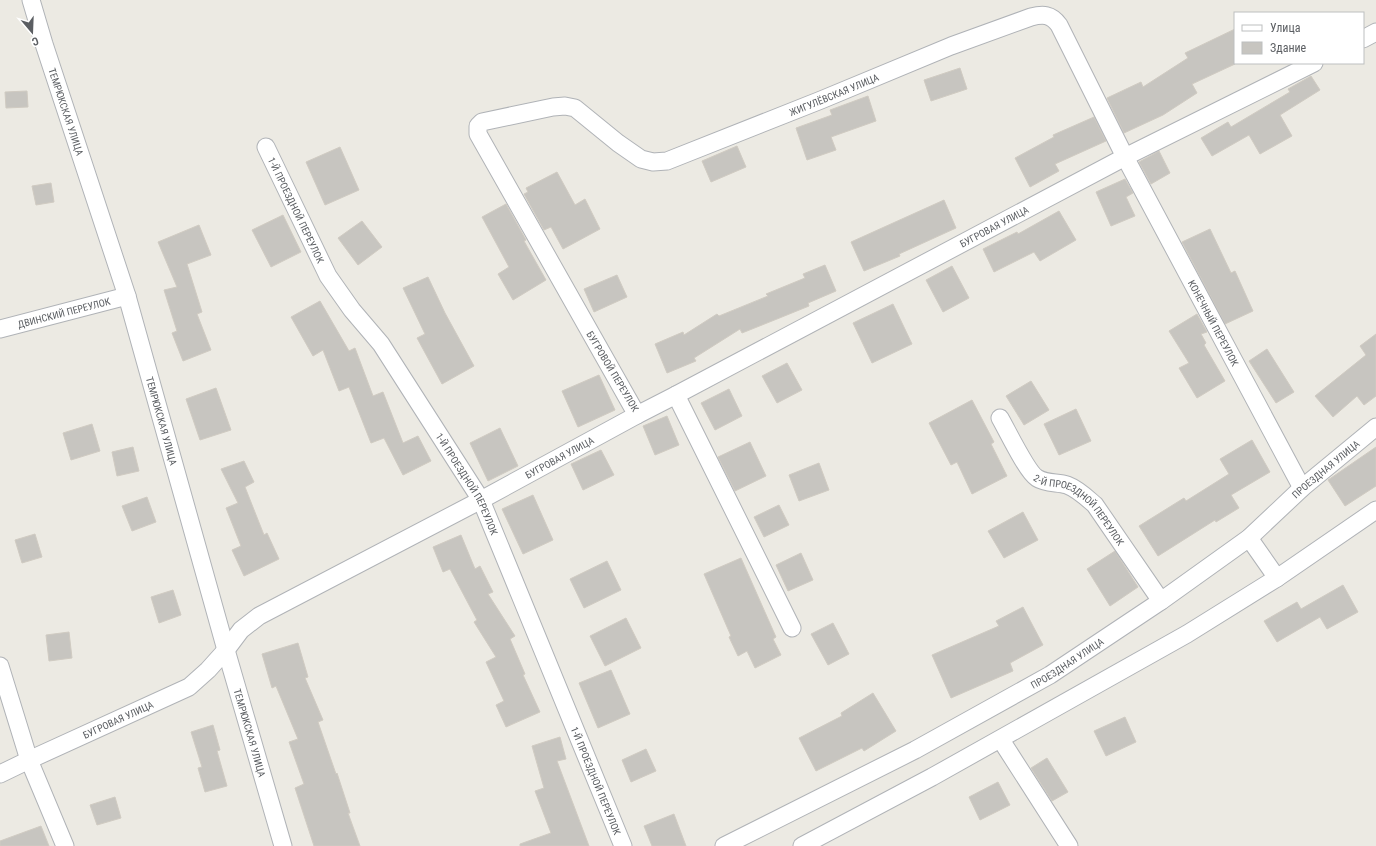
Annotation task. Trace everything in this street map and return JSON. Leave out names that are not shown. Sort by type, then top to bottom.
[{"type":"street","name":"ТЕМРЮКСКАЯ УЛИЦА","points":[[31,0],[44,44],[127,296],[226,650],[283,846]]},
{"type":"street","name":"ЖИГУЛЁВСКАЯ УЛИЦА","points":[[478,126],[487,120],[566,106],[575,108],[618,143],[641,159],[653,162],[667,161],[822,100],[951,46],[1038,15],[1046,15],[1055,19],[1059,25],[1125,157]]},
{"type":"street","points":[[1364,38],[1376,32]]},
{"type":"street","name":"БУГРОВАЯ УЛИЦА","points":[[676,395],[1125,157],[1312,64]]},
{"type":"street","name":"БУГРОВОЙ ПЕРЕУЛОК","points":[[478,126],[478,134],[637,414],[676,395]]},
{"type":"street","name":"1-Й ПРОЕЗДНОЙ ПЕРЕУЛОК","points":[[266,147],[328,276],[352,310],[381,344],[481,500],[623,846]]},
{"type":"street","name":"КОНЕЧНЫЙ ПЕРЕУЛОК","points":[[1125,157],[1302,488]]},
{"type":"street","name":"ДВИНСКИЙ ПЕРЕУЛОК","points":[[0,329],[127,296]]},
{"type":"street","points":[[676,395],[792,628]]},
{"type":"street","name":"БУГРОВАЯ УЛИЦА","points":[[0,774],[189,687],[208,670],[241,630],[259,616],[481,500],[637,414]]},
{"type":"street","name":"2-Й ПРОЕЗДНОЙ ПЕРЕУЛОК","points":[[1000,418],[1027,466],[1036,478],[1044,481],[1068,485],[1095,505],[1161,601]]},
{"type":"street","name":"ПРОЕЗДНАЯ УЛИЦА","points":[[724,846],[915,750],[1050,675],[1161,601],[1249,538],[1302,488],[1376,427]]},
{"type":"street","points":[[806,845],[1000,740],[1188,634],[1277,578],[1376,510]]},
{"type":"street","points":[[1249,538],[1277,578]]},
{"type":"street","points":[[0,666],[29,760],[66,846]]},
{"type":"street","points":[[1000,740],[1069,846]]},
{"type":"building","points":[[1234,29],[1235,64],[1192,84],[1197,93],[1163,115],[1124,133],[1107,98],[1141,82],[1143,87],[1188,58],[1185,53]]},
{"type":"building","points":[[960,68],[967,89],[931,101],[924,80]]},
{"type":"building","points":[[1311,76],[1320,90],[1280,115],[1292,136],[1260,154],[1249,135],[1212,156],[1201,138],[1228,122],[1231,127],[1290,92],[1288,89]]},
{"type":"building","points":[[27,91],[28,107],[6,108],[5,92]]},
{"type":"building","points":[[868,96],[876,121],[831,137],[836,150],[807,160],[796,128],[832,115],[830,110]]},
{"type":"building","points":[[1094,117],[1106,141],[1055,164],[1059,171],[1030,187],[1015,158],[1054,137],[1053,135]]},
{"type":"building","points":[[737,146],[746,167],[711,182],[702,161]]},
{"type":"building","points":[[340,147],[359,190],[325,205],[306,162]]},
{"type":"building","points":[[1159,151],[1170,173],[1151,184],[1139,162]]},
{"type":"building","points":[[557,172],[575,205],[585,199],[600,229],[563,249],[551,227],[544,230],[524,194],[528,192],[526,188]]},
{"type":"building","points":[[1125,179],[1133,193],[1126,197],[1135,216],[1111,226],[1096,192]]},
{"type":"building","points":[[51,183],[54,202],[36,205],[32,186]]},
{"type":"building","points":[[944,200],[956,228],[899,254],[900,256],[864,271],[851,242]]},
{"type":"building","points":[[506,204],[526,240],[524,241],[546,280],[513,300],[498,274],[509,267],[482,217]]},
{"type":"building","points":[[1059,211],[1076,240],[1040,261],[1034,252],[994,272],[983,249],[1017,232],[1018,234]]},
{"type":"building","points":[[283,215],[301,252],[271,267],[252,230]]},
{"type":"building","points":[[362,221],[382,247],[358,265],[338,238]]},
{"type":"building","points":[[199,225],[211,255],[187,264],[202,312],[197,314],[211,350],[183,361],[172,333],[177,331],[164,290],[177,287],[158,242]]},
{"type":"building","points":[[1210,229],[1231,273],[1235,271],[1253,311],[1225,324],[1182,242]]},
{"type":"building","points":[[825,265],[836,291],[808,303],[809,306],[742,333],[740,329],[694,358],[696,361],[667,373],[655,344],[683,332],[684,335],[717,314],[719,316],[768,296],[766,294],[805,278],[803,274]]},
{"type":"building","points":[[952,266],[969,298],[943,312],[926,280]]},
{"type":"building","points":[[617,275],[627,297],[594,312],[584,289]]},
{"type":"building","points":[[428,277],[445,313],[474,366],[442,384],[417,338],[425,334],[403,288]]},
{"type":"building","points":[[320,301],[349,351],[355,348],[373,396],[383,392],[403,443],[418,436],[431,461],[403,475],[384,438],[371,443],[349,387],[339,391],[323,350],[313,356],[291,317]]},
{"type":"building","points":[[893,304],[912,344],[872,363],[853,323]]},
{"type":"building","points":[[1197,314],[1207,332],[1201,334],[1206,343],[1204,345],[1225,381],[1197,398],[1179,368],[1189,363],[1169,331]]},
{"type":"building","points":[[1376,334],[1376,396],[1364,405],[1357,396],[1333,417],[1315,396],[1366,355],[1360,346]]},
{"type":"building","points":[[1267,349],[1294,392],[1276,403],[1249,361]]},
{"type":"building","points":[[787,363],[802,390],[777,403],[762,376]]},
{"type":"building","points":[[599,375],[615,410],[578,427],[562,391]]},
{"type":"building","points":[[1031,381],[1049,410],[1024,425],[1006,396]]},
{"type":"building","points":[[216,388],[231,430],[200,440],[186,399]]},
{"type":"building","points":[[729,389],[742,416],[715,430],[701,403]]},
{"type":"building","points":[[972,400],[994,442],[991,444],[1007,476],[972,494],[957,462],[951,465],[929,423]]},
{"type":"building","points":[[1076,409],[1091,441],[1059,455],[1044,424]]},
{"type":"building","points":[[667,416],[679,445],[655,455],[643,426]]},
{"type":"building","points":[[92,424],[100,451],[71,460],[63,433]]},
{"type":"building","points":[[500,428],[518,466],[488,481],[470,443]]},
{"type":"building","points":[[1252,440],[1270,472],[1231,495],[1239,508],[1216,522],[1215,520],[1158,556],[1139,526],[1184,498],[1186,501],[1229,474],[1220,459]]},
{"type":"building","points":[[750,442],[766,476],[735,491],[718,457]]},
{"type":"building","points":[[133,447],[139,471],[117,476],[112,452]]},
{"type":"building","points":[[1376,447],[1376,486],[1345,506],[1328,480]]},
{"type":"building","points":[[601,450],[614,475],[583,490],[571,464]]},
{"type":"building","points":[[244,461],[254,482],[245,487],[264,535],[267,533],[279,559],[244,576],[232,550],[241,546],[226,508],[238,503],[221,469]]},
{"type":"building","points":[[819,463],[829,490],[799,501],[789,475]]},
{"type":"building","points":[[533,495],[553,540],[523,554],[502,509]]},
{"type":"building","points":[[147,497],[156,522],[132,531],[122,506]]},
{"type":"building","points":[[779,505],[789,525],[764,537],[754,517]]},
{"type":"building","points":[[1023,512],[1038,540],[1004,558],[988,531]]},
{"type":"building","points":[[35,534],[42,557],[22,563],[15,540]]},
{"type":"building","points":[[461,535],[475,569],[480,566],[493,592],[488,594],[515,636],[510,639],[525,674],[523,675],[540,712],[506,727],[496,705],[504,701],[486,662],[496,657],[474,622],[477,620],[450,569],[443,572],[433,547]]},
{"type":"building","points":[[1115,551],[1138,587],[1110,606],[1087,569]]},
{"type":"building","points":[[801,553],[813,580],[788,591],[776,565]]},
{"type":"building","points":[[741,558],[776,637],[773,639],[781,655],[755,668],[747,651],[738,656],[704,574]]},
{"type":"building","points":[[607,561],[621,590],[584,608],[570,579]]},
{"type":"building","points":[[1343,585],[1358,612],[1327,629],[1320,617],[1277,642],[1264,621],[1297,602],[1301,609]]},
{"type":"building","points":[[173,590],[181,615],[159,623],[151,597]]},
{"type":"building","points":[[1023,607],[1043,645],[1010,663],[1013,671],[951,698],[932,655],[999,626],[996,621]]},
{"type":"building","points":[[626,618],[641,648],[605,666],[590,636]]},
{"type":"building","points":[[833,623],[849,654],[828,665],[811,634]]},
{"type":"building","points":[[69,632],[72,658],[49,661],[46,635]]},
{"type":"building","points":[[298,643],[308,677],[305,678],[323,720],[318,722],[336,774],[337,773],[350,813],[348,813],[360,846],[314,846],[295,788],[304,784],[289,742],[298,739],[276,686],[272,688],[262,654]]},
{"type":"building","points":[[611,670],[630,714],[598,728],[579,683]]},
{"type":"building","points":[[873,693],[896,731],[864,751],[862,748],[816,771],[799,738],[842,716],[841,713]]},
{"type":"building","points":[[1125,717],[1136,742],[1106,756],[1094,731]]},
{"type":"building","points":[[213,725],[220,750],[217,751],[227,786],[205,792],[198,768],[202,767],[191,732]]},
{"type":"building","points":[[560,737],[566,759],[557,761],[589,846],[520,846],[520,844],[551,833],[535,791],[544,788],[532,746]]},
{"type":"building","points":[[646,749],[656,771],[631,782],[622,760]]},
{"type":"building","points":[[1047,758],[1068,792],[1052,801],[1031,768]]},
{"type":"building","points":[[998,782],[1010,805],[980,820],[969,797]]},
{"type":"building","points":[[115,797],[121,818],[97,825],[90,805]]},
{"type":"building","points":[[674,814],[686,846],[652,846],[644,826]]},
{"type":"building","points":[[41,826],[49,846],[0,846],[0,841]]}]
